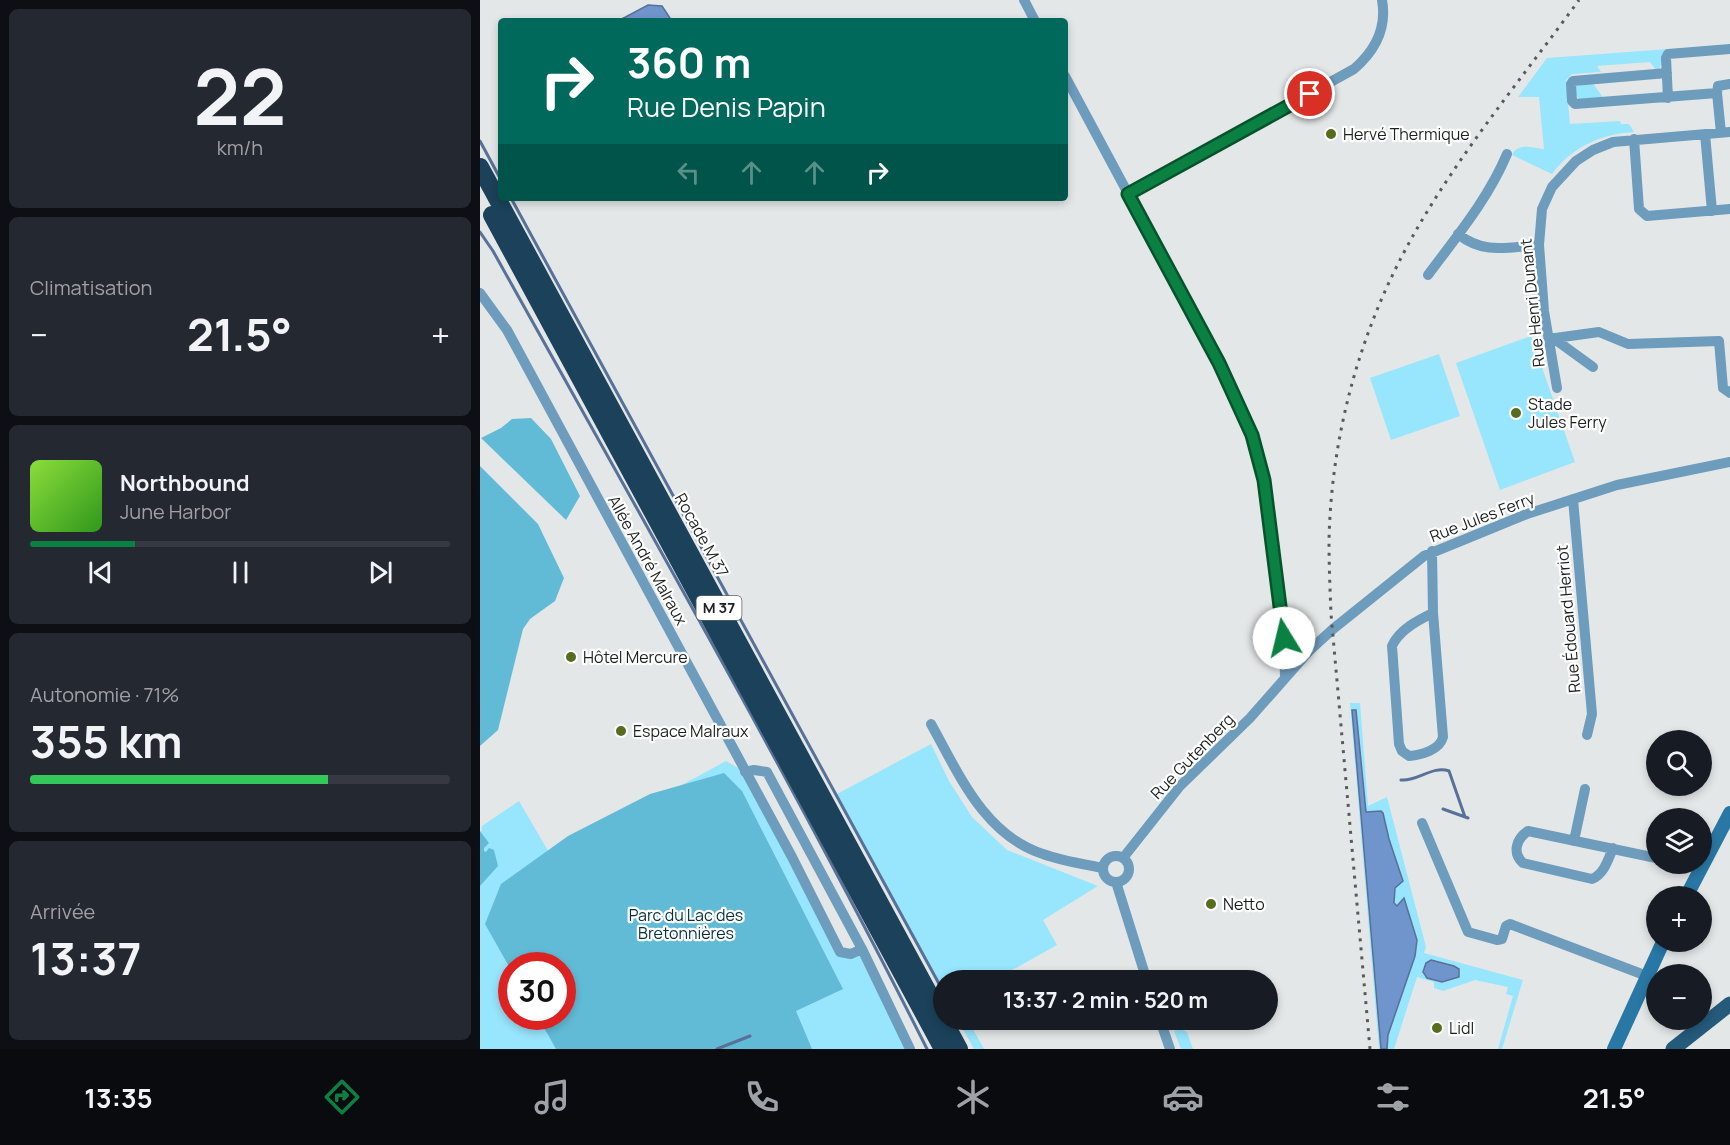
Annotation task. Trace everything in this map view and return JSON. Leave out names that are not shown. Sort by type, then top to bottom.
[{"type":"highway","name":"Rocade M 37","points":[[480,167],[498,200]]},
{"type":"highway","name":"Rocade M 37","points":[[480,192],[534,296],[943,1049]]},
{"type":"highway","name":"Rocade M 37","points":[[498,201],[959,1049]]},
{"type":"highway","name":"M 37","points":[[480,219],[534,296]]},
{"type":"main road","points":[[1673,1049],[1730,1004]]},
{"type":"street","points":[[1024,0],[1033,18]]},
{"type":"street","points":[[1128,194],[1354,69],[1370,53],[1381,33],[1382,0]]},
{"type":"street","points":[[1668,98],[1666,58],[1670,53],[1730,49]]},
{"type":"street","points":[[1666,73],[1573,81],[1570,84],[1572,101],[1575,104],[1717,93],[1718,86],[1730,84]]},
{"type":"street","points":[[1068,82],[1219,363],[1252,435],[1264,480],[1284,638],[1285,677]]},
{"type":"street","name":"Rue Henri Dunant","points":[[1557,388],[1539,245],[1542,209],[1552,187],[1576,161],[1593,150],[1613,142],[1725,132],[1717,93]]},
{"type":"street","points":[[1705,134],[1712,211]]},
{"type":"street","points":[[1634,139],[1641,212],[1647,216],[1730,209]]},
{"type":"street","points":[[1428,275],[1491,188],[1507,154]]},
{"type":"street","points":[[1458,234],[1473,245],[1482,248],[1539,245]]},
{"type":"street","name":"Allée André Malraux","points":[[480,293],[507,330],[792,857],[840,952],[851,954],[862,949]]},
{"type":"street","points":[[1550,338],[1599,332],[1628,344],[1719,341],[1723,388],[1730,393]]},
{"type":"street","points":[[1550,338],[1593,367]]},
{"type":"street","name":"Rue Jules Ferry","points":[[1285,677],[1310,650],[1397,576],[1432,551],[1527,514],[1632,481],[1730,462]]},
{"type":"street","name":"Rue Édouard Herriot","points":[[1573,499],[1592,714],[1587,735]]},
{"type":"street","points":[[1432,551],[1433,613],[1443,737],[1442,742],[1436,748],[1409,756],[1402,751],[1399,744],[1392,646],[1397,638],[1414,624],[1433,613]]},
{"type":"street","points":[[1284,638],[1297,649],[1310,650]]},
{"type":"street","name":"Rue Gutenberg","points":[[1123,858],[1174,793],[1250,718],[1285,677]]},
{"type":"street","points":[[931,724],[974,800],[993,823],[1017,842],[1042,854],[1103,868]]},
{"type":"street","points":[[745,772],[754,770],[767,772],[862,949],[910,1049]]},
{"type":"street","points":[[1574,841],[1585,789]]},
{"type":"street","points":[[1712,847],[1730,813]]},
{"type":"street","points":[[1422,823],[1468,932],[1497,940],[1502,939],[1506,926],[1510,924],[1646,976]]},
{"type":"street","points":[[1613,848],[1603,871],[1592,879],[1523,863],[1518,857],[1517,844],[1528,831],[1613,848],[1646,856]]},
{"type":"street","points":[[1118,856],[1128,864],[1128,873],[1124,880],[1116,882],[1106,878],[1103,868],[1110,858],[1118,856]]},
{"type":"street","points":[[1116,882],[1144,970]]},
{"type":"street","points":[[1614,1049],[1646,978]]},
{"type":"street","points":[[1163,1030],[1170,1049]]},
{"type":"green space","points":[[1668,49],[1659,69],[1656,70],[1650,62],[1597,66],[1601,72],[1572,74],[1566,80],[1570,124],[1620,121],[1621,124],[1629,124],[1634,132],[1599,139],[1578,149],[1552,174],[1512,155],[1522,147],[1544,149],[1539,97],[1518,97],[1547,58]]},
{"type":"green space","points":[[1592,82],[1604,99],[1579,99],[1576,95],[1576,86]]},
{"type":"green space","name":"Stade Jules Ferry","points":[[1531,336],[1575,462],[1500,490],[1456,363]]},
{"type":"green space","points":[[1439,354],[1460,416],[1391,440],[1370,378]]},
{"type":"green space","points":[[531,418],[551,439],[580,496],[566,520],[481,438],[501,428],[512,419]]},
{"type":"green space","points":[[480,466],[538,524],[564,578],[555,601],[530,619],[523,629],[498,730],[480,746]]},
{"type":"green space","points":[[1350,703],[1360,703],[1368,806],[1387,797],[1426,947],[1424,953],[1523,980],[1502,1049],[1498,1049],[1513,996],[1506,994],[1508,987],[1475,980],[1443,991],[1434,988],[1434,982],[1417,977],[1394,1049],[1379,1049]]},
{"type":"green space","points":[[931,744],[949,781],[972,817],[1007,850],[1098,886],[1043,920],[1057,945],[1016,968],[1011,970],[933,970],[933,974],[837,794]]},
{"type":"green space","name":"Parc du Lac des Bretonnières","points":[[726,761],[745,772],[840,952],[862,949],[910,1049],[480,1049],[480,840],[482,826],[519,801],[551,856]]},
{"type":"green space","name":"Parc du Lac des Bretonnières","points":[[724,773],[742,791],[843,989],[796,1011],[812,1049],[556,1049],[545,1030],[576,1030],[576,952],[501,952],[485,924],[501,884],[568,836],[650,794]]},
{"type":"green space","points":[[480,831],[489,843],[484,851],[486,852],[489,848],[494,850],[498,866],[480,886]]},
{"type":"green space","points":[[964,1030],[974,1030],[984,1049],[974,1049]]},
{"type":"green space","points":[[1174,1031],[1187,1032],[1193,1049],[1181,1049]]},
{"type":"shaded area","points":[[648,5],[662,6],[670,18],[624,18]]},
{"type":"shaded area","points":[[1352,710],[1356,710],[1366,812],[1381,811],[1383,813],[1403,881],[1395,888],[1394,903],[1397,906],[1404,898],[1417,940],[1415,956],[1388,1035],[1387,1049],[1381,1049]]},
{"type":"shaded area","points":[[1431,960],[1459,969],[1459,977],[1442,982],[1427,978],[1423,972],[1426,963]]},
{"type":"waterway","points":[[480,141],[498,174]]},
{"type":"waterway","points":[[513,201],[933,973]]},
{"type":"waterway","points":[[480,232],[493,251],[769,747],[927,1049]]},
{"type":"waterway","points":[[1401,780],[1413,779],[1437,770],[1449,771],[1465,817]]},
{"type":"waterway","points":[[1443,809],[1468,818]]},
{"type":"waterway","points":[[717,1049],[750,1036]]},
{"type":"railway","points":[[1370,1049],[1331,614],[1329,541],[1331,504],[1341,431],[1349,395],[1371,325],[1401,258],[1440,190],[1462,158],[1579,0]]},
{"type":"place","name":"Hervé Thermique","points":[[1331,134]]},
{"type":"place","name":"Stade Jules Ferry","points":[[1516,413]]},
{"type":"place","name":"Hôtel Mercure","points":[[571,657]]},
{"type":"place","name":"Espace Malraux","points":[[621,731]]},
{"type":"place","name":"Netto","points":[[1211,904]]},
{"type":"place","name":"Lidl","points":[[1437,1028]]},
{"type":"route","points":[[1284,638],[1264,480],[1252,435],[1219,363],[1128,194],[1310,94]]}]
